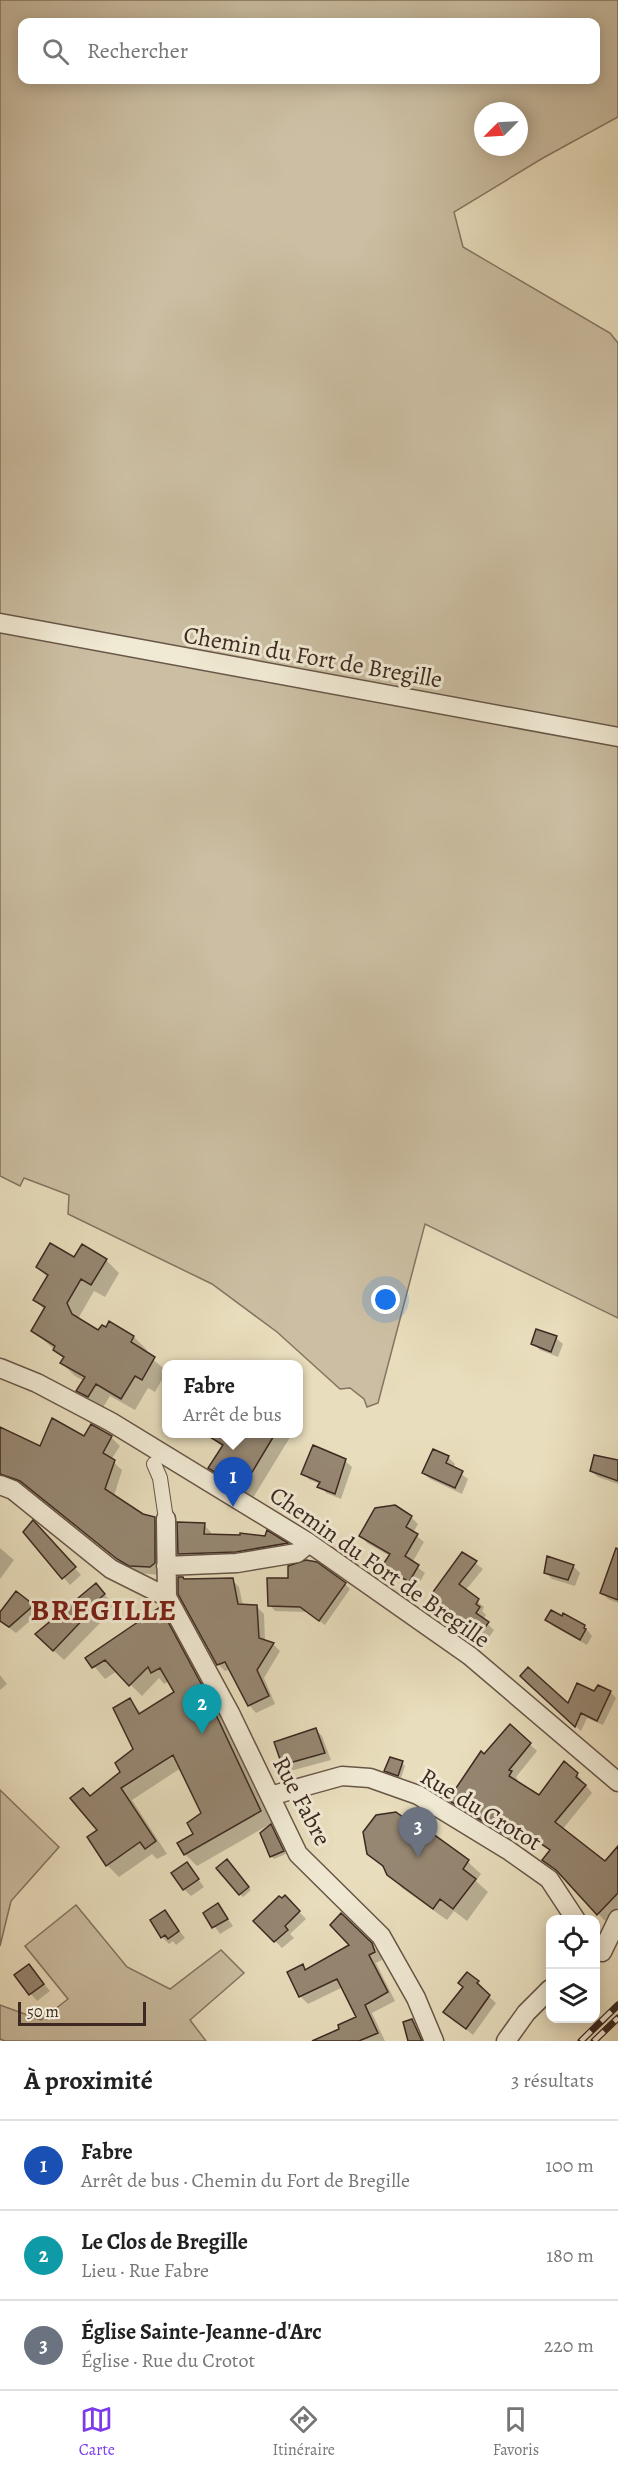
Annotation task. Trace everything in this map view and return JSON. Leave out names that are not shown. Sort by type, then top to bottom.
[{"type":"street","name":"Chemin du Fort de Bregille","points":[[0,623],[618,737]]},
{"type":"street","name":"Chemin du Fort de Bregille","points":[[0,1368],[37,1383],[111,1422],[309,1543],[470,1656],[618,1782]]},
{"type":"street","name":"Rue Fabre","points":[[154,1464],[160,1478],[166,1519],[167,1597],[225,1702],[298,1854],[381,1936],[416,1998],[434,2041]]},
{"type":"street","points":[[0,1485],[13,1490],[111,1569],[167,1597]]},
{"type":"street","points":[[165,1566],[237,1563],[297,1553],[309,1543]]},
{"type":"street","name":"Rue du Crotot","points":[[270,1796],[342,1776],[370,1778],[418,1795],[508,1850],[549,1879],[573,1915]]},
{"type":"street","points":[[603,1950],[618,1919]]},
{"type":"street","points":[[506,2041],[526,2013],[546,1993]]},
{"type":"shaded area","points":[[0,0],[618,0],[618,117],[543,158],[454,212],[463,247],[610,333],[618,343],[618,1318],[425,1224],[378,1403],[367,1407],[364,1399],[350,1388],[340,1389],[277,1332],[212,1284],[68,1214],[69,1195],[24,1178],[20,1186],[0,1176]]},
{"type":"shaded area","points":[[0,1790],[59,1847],[11,1901],[0,1946]]},
{"type":"shaded area","points":[[76,1905],[127,1967],[170,1989],[221,1950],[244,1973],[190,2020],[206,2041],[5,2041],[0,2039],[0,2005],[41,2020],[68,1999],[25,1946]]},
{"type":"building","points":[[50,1243],[74,1257],[82,1244],[107,1259],[91,1285],[81,1279],[67,1303],[72,1314],[98,1330],[102,1325],[106,1327],[109,1321],[134,1336],[131,1342],[155,1357],[142,1380],[135,1376],[121,1399],[96,1384],[88,1397],[76,1391],[85,1377],[60,1363],[64,1357],[53,1350],[55,1346],[31,1331],[45,1307],[33,1300],[48,1275],[36,1267]]},
{"type":"building","points":[[536,1329],[557,1336],[551,1352],[531,1344]]},
{"type":"building","points":[[52,1418],[84,1436],[91,1424],[112,1436],[103,1453],[115,1460],[105,1489],[143,1514],[155,1517],[155,1563],[150,1567],[129,1566],[117,1559],[20,1481],[0,1474],[0,1427],[40,1446]]},
{"type":"building","points":[[212,1438],[273,1438],[242,1489],[208,1468],[223,1445]]},
{"type":"building","points":[[313,1445],[346,1459],[335,1494],[317,1487],[320,1482],[301,1474]]},
{"type":"building","points":[[433,1449],[449,1456],[446,1463],[463,1471],[455,1488],[422,1473]]},
{"type":"building","points":[[594,1455],[618,1460],[618,1481],[590,1471]]},
{"type":"building","points":[[395,1505],[412,1516],[406,1527],[418,1534],[405,1556],[419,1565],[409,1582],[382,1566],[390,1554],[359,1536],[375,1508]]},
{"type":"building","points":[[33,1520],[76,1567],[62,1579],[23,1532]]},
{"type":"building","points":[[177,1522],[205,1523],[204,1534],[240,1535],[240,1533],[265,1536],[267,1530],[288,1543],[236,1552],[178,1554]]},
{"type":"building","points":[[616,1548],[618,1549],[618,1600],[600,1593]]},
{"type":"building","points":[[462,1552],[477,1561],[459,1584],[479,1599],[476,1604],[480,1607],[476,1613],[489,1622],[476,1640],[468,1634],[466,1637],[448,1623],[454,1614],[430,1596]]},
{"type":"building","points":[[547,1556],[574,1565],[568,1580],[544,1573]]},
{"type":"building","points":[[306,1560],[317,1562],[346,1583],[319,1621],[300,1607],[268,1606],[267,1578],[288,1578],[288,1566]]},
{"type":"building","points":[[178,1577],[184,1579],[233,1578],[238,1604],[257,1605],[259,1638],[274,1643],[257,1670],[269,1696],[248,1706],[225,1662],[217,1665],[178,1594]]},
{"type":"building","points":[[96,1583],[105,1594],[90,1607],[92,1610],[53,1651],[35,1634]]},
{"type":"building","points":[[16,1591],[34,1605],[9,1627],[0,1621],[0,1612]]},
{"type":"building","points":[[160,1607],[204,1689],[261,1811],[184,1855],[177,1843],[193,1834],[187,1823],[201,1813],[173,1755],[121,1788],[156,1841],[145,1849],[140,1842],[106,1866],[87,1837],[97,1830],[70,1798],[83,1788],[90,1796],[120,1772],[115,1763],[133,1749],[113,1708],[130,1698],[139,1714],[174,1692],[160,1668],[151,1673],[148,1667],[129,1686],[105,1660],[92,1668],[85,1658]]},
{"type":"building","points":[[551,1610],[562,1616],[563,1613],[585,1625],[586,1629],[580,1640],[545,1620]]},
{"type":"building","points":[[528,1667],[568,1703],[577,1683],[594,1691],[598,1685],[611,1691],[597,1721],[581,1713],[575,1727],[520,1676]]},
{"type":"building","points":[[510,1724],[531,1743],[509,1770],[512,1771],[509,1776],[539,1795],[564,1761],[578,1773],[576,1777],[586,1785],[555,1822],[605,1861],[618,1846],[618,1893],[597,1915],[556,1870],[542,1860],[550,1850],[509,1822],[502,1833],[448,1800],[481,1751],[484,1754]]},
{"type":"building","points":[[316,1728],[325,1753],[282,1765],[274,1742]]},
{"type":"building","points":[[390,1757],[403,1761],[398,1776],[384,1771]]},
{"type":"building","points":[[396,1812],[414,1825],[422,1826],[469,1860],[463,1869],[476,1879],[453,1909],[440,1899],[433,1909],[387,1875],[383,1866],[367,1854],[363,1832],[376,1815]]},
{"type":"building","points":[[271,1824],[284,1851],[270,1857],[260,1833]]},
{"type":"building","points":[[227,1859],[249,1887],[239,1895],[216,1868]]},
{"type":"building","points":[[187,1862],[199,1879],[183,1890],[171,1873]]},
{"type":"building","points":[[285,1895],[300,1911],[285,1926],[288,1930],[274,1942],[253,1921],[279,1896],[282,1898]]},
{"type":"building","points":[[218,1903],[228,1919],[212,1928],[203,1913]]},
{"type":"building","points":[[165,1910],[179,1931],[168,1939],[165,1935],[161,1938],[150,1920]]},
{"type":"building","points":[[341,1913],[372,1943],[375,1952],[369,1955],[388,1992],[365,2005],[378,2033],[359,2041],[312,2041],[339,2029],[338,2025],[356,2017],[337,1979],[299,1997],[287,1972],[303,1964],[305,1970],[349,1945],[330,1925]]},
{"type":"building","points":[[29,1964],[44,1984],[29,1995],[14,1975]]},
{"type":"building","points":[[467,1972],[479,1981],[477,1983],[490,1995],[466,2029],[443,2012],[463,1987],[458,1983]]},
{"type":"building","points":[[412,2019],[422,2041],[408,2041],[403,2022]]},
{"type":"railway","points":[[581,2041],[618,2005]]},
{"type":"railway","points":[[594,2041],[618,2018]]},
{"type":"place","name":"Fabre","points":[[233,1507]]},
{"type":"place","name":"Le Clos de Bregille","points":[[202,1734]]},
{"type":"place","name":"Église Sainte-Jeanne-d'Arc","points":[[418,1857]]},
{"type":"district","name":"BREGILLE","points":[[104,1610]]}]
